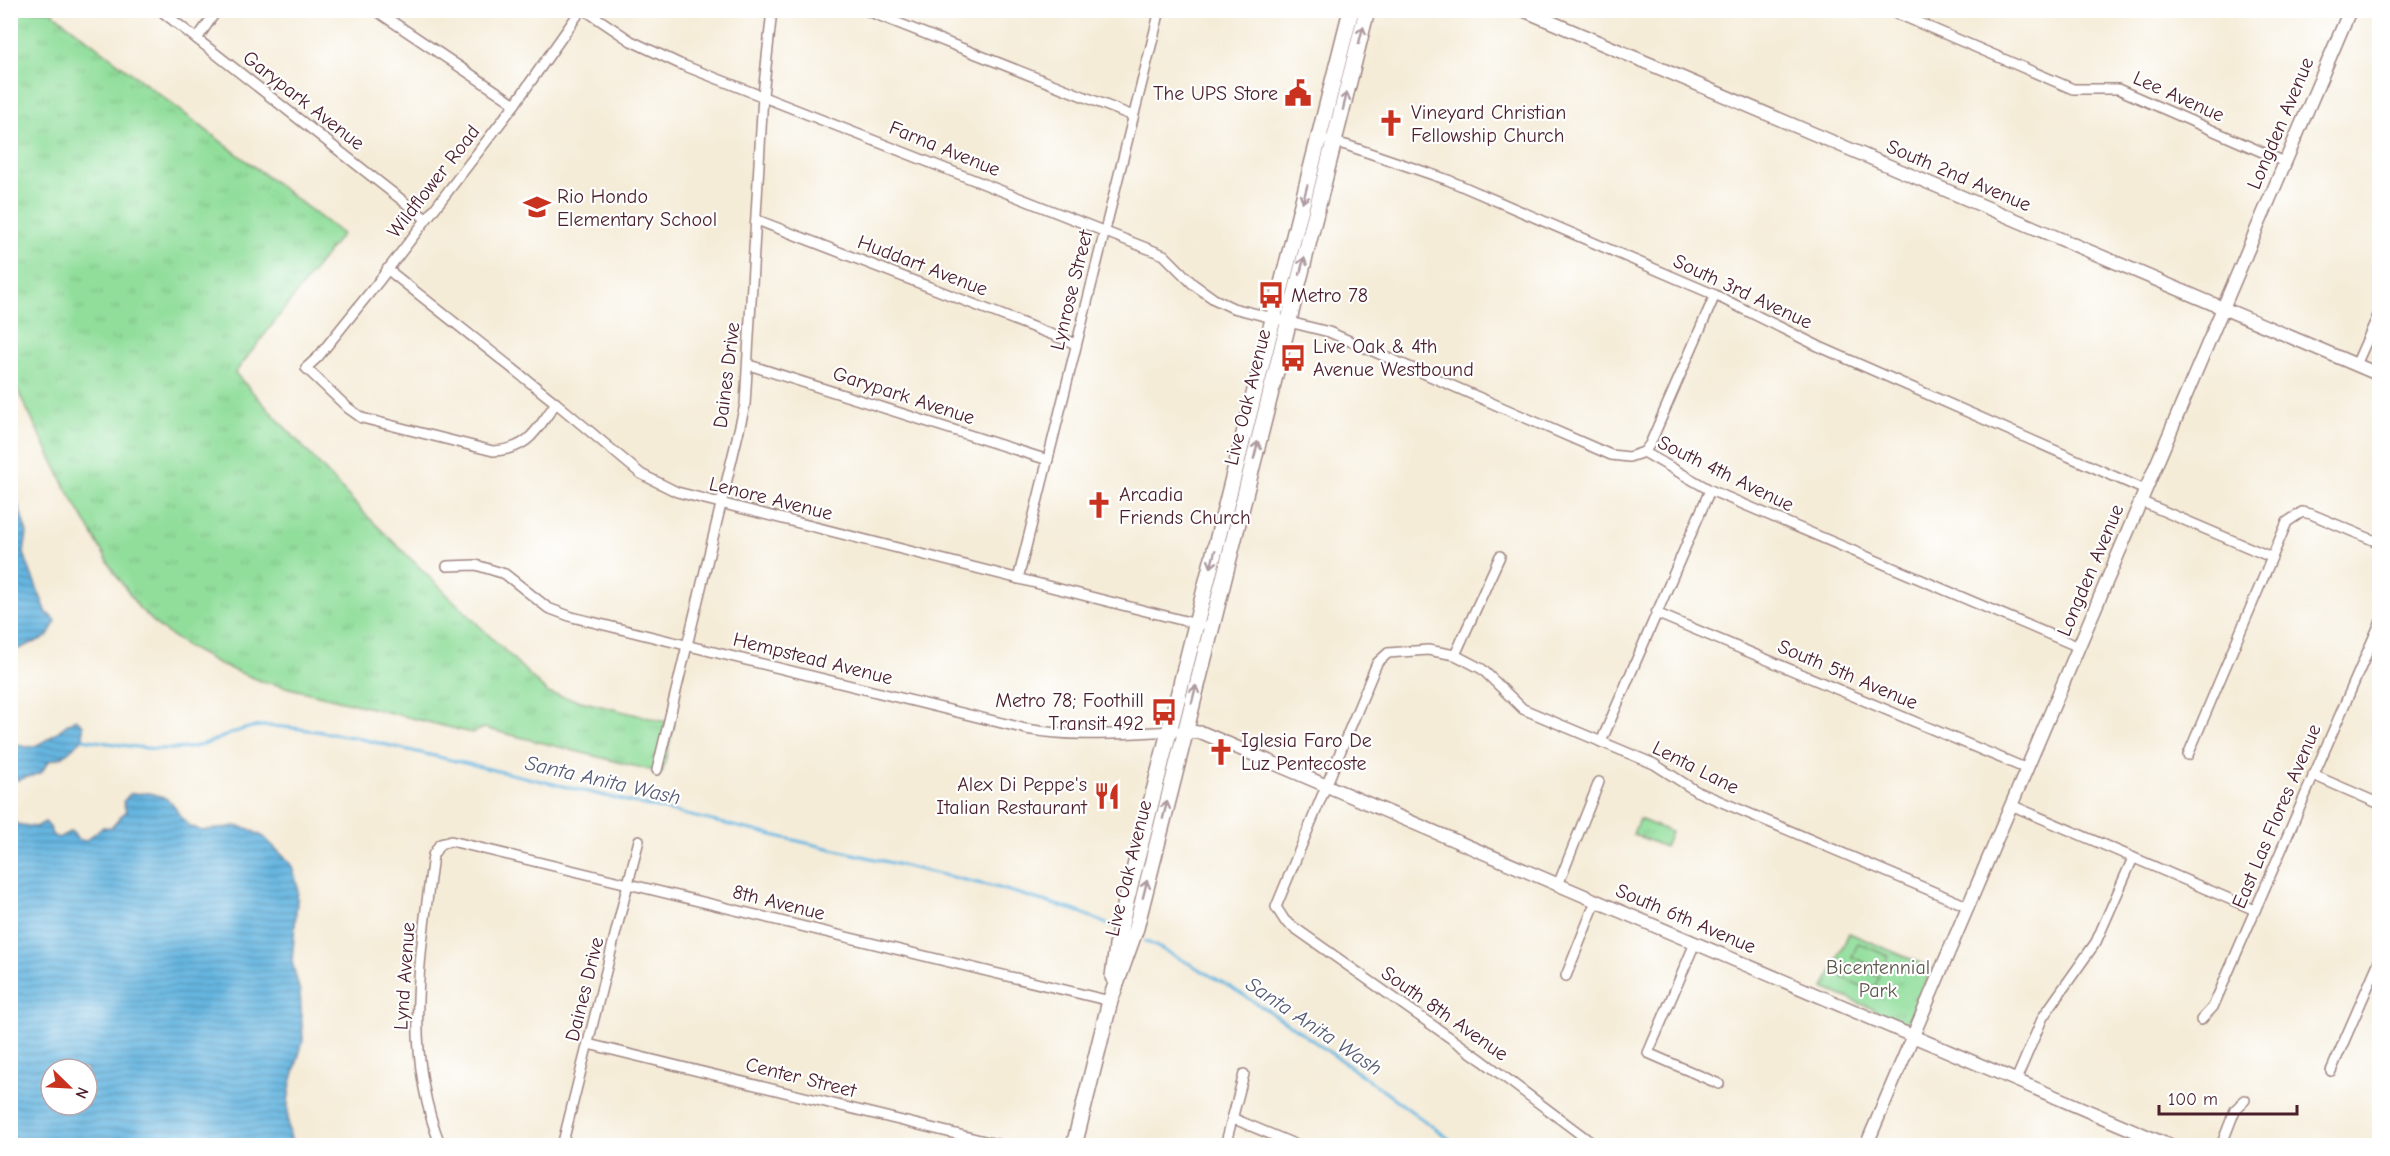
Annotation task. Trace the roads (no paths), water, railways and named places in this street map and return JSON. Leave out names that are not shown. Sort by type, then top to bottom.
[{"type":"main road","name":"Live Oak Avenue","points":[[1327,140],[1351,10]]},
{"type":"main road","name":"Live Oak Avenue","points":[[1074,1146],[1280,321],[1327,140],[1367,10]]},
{"type":"street","name":"Garypark Avenue","points":[[160,10],[426,219]]},
{"type":"street","points":[[197,39],[217,10]]},
{"type":"street","points":[[375,10],[515,104]]},
{"type":"street","name":"Wildflower Road","points":[[556,403],[528,441],[511,450],[493,451],[362,418],[306,369],[318,357],[515,104],[583,10]]},
{"type":"street","name":"Farna Avenue","points":[[583,10],[631,41],[680,64],[1164,255],[1193,284],[1214,299],[1233,308],[1280,321]]},
{"type":"street","name":"Daines Drive","points":[[657,770],[745,405],[763,95],[772,10]]},
{"type":"street","points":[[865,10],[1133,116]]},
{"type":"street","name":"Lynrose Street","points":[[1018,579],[1160,10]]},
{"type":"street","name":"South 2nd Avenue","points":[[1523,10],[2379,375]]},
{"type":"street","name":"Lee Avenue","points":[[1889,10],[2073,89],[2118,89],[2285,162]]},
{"type":"street","name":"Longden Avenue","points":[[1866,1146],[2350,10]]},
{"type":"street","name":"South 3rd Avenue","points":[[1327,140],[1448,180],[1715,295],[1820,347],[2271,557]]},
{"type":"street","name":"Huddart Avenue","points":[[757,220],[1076,344]]},
{"type":"street","name":"Lenore Avenue","points":[[387,269],[556,403],[641,474],[677,492],[1204,626]]},
{"type":"street","points":[[1644,452],[1650,444],[1715,295]]},
{"type":"street","points":[[2356,365],[2379,311]]},
{"type":"street","name":"South 4th Avenue","points":[[1280,321],[1329,332],[1611,455],[1629,458],[1644,452],[1710,490],[2079,647]]},
{"type":"street","name":"Garypark Avenue","points":[[749,364],[1048,460]]},
{"type":"street","points":[[1601,742],[1710,490]]},
{"type":"street","points":[[2188,755],[2287,522],[2302,512],[2311,514],[2379,543]]},
{"type":"street","points":[[1455,655],[1500,556]]},
{"type":"street","name":"Hempstead Avenue","points":[[447,566],[476,565],[505,574],[548,608],[572,617],[1037,731],[1059,735],[1177,731]]},
{"type":"street","name":"South 5th Avenue","points":[[1656,613],[2026,769]]},
{"type":"street","name":"East Las Flores Avenue","points":[[2201,1020],[2213,1007],[2379,623]]},
{"type":"street","name":"Lenta Lane","points":[[1276,907],[1377,663],[1388,654],[1428,650],[1455,655],[1482,669],[1523,709],[1654,764],[1696,791],[1967,906]]},
{"type":"street","name":"South 6th Avenue","points":[[1177,731],[1199,732],[2170,1146]]},
{"type":"street","points":[[2313,775],[2379,804]]},
{"type":"street","points":[[1558,885],[1599,782]]},
{"type":"street","points":[[2011,805],[2255,910]]},
{"type":"street","name":"Daines Drive","points":[[561,1146],[639,840]]},
{"type":"street","name":"8th Avenue","points":[[440,844],[451,841],[1110,1001]]},
{"type":"street","name":"Lynd Avenue","points":[[440,844],[433,855],[418,982],[417,1049],[431,1121],[441,1146]]},
{"type":"street","points":[[2016,1080],[2043,1017],[2096,942],[2133,858]]},
{"type":"street","points":[[1566,976],[1596,901]]},
{"type":"street","name":"South 8th Avenue","points":[[1276,907],[1285,921],[1484,1062],[1596,1146]]},
{"type":"street","points":[[1695,943],[1648,1053],[1719,1084]]},
{"type":"street","points":[[2331,1071],[2379,959]]},
{"type":"street","name":"Center Street","points":[[588,1044],[1005,1146]]},
{"type":"street","points":[[1225,1146],[1244,1074]]},
{"type":"street","points":[[2221,1146],[2235,1110],[2245,1100]]},
{"type":"street","points":[[1232,1118],[1299,1146]]},
{"type":"water","points":[[11,483],[27,533],[24,553],[47,613],[56,621],[47,637],[11,652]]},
{"type":"water","points":[[76,719],[83,725],[83,739],[62,757],[49,761],[41,773],[11,782],[11,739],[19,745],[28,747],[36,745]]},
{"type":"water","points":[[149,793],[164,797],[172,803],[190,826],[202,831],[235,826],[247,828],[264,837],[292,865],[298,888],[292,962],[300,992],[303,1041],[288,1102],[288,1124],[292,1145],[11,1145],[11,812],[16,824],[36,827],[45,822],[50,827],[52,835],[58,838],[72,831],[77,839],[85,841],[103,827],[111,828],[126,811],[123,802],[130,794]]},
{"type":"waterway","name":"Santa Anita Wash","points":[[83,739],[135,747],[175,749],[198,746],[243,729],[262,726],[295,728],[353,737],[999,888],[1080,912],[1111,926]]},
{"type":"waterway","name":"Santa Anita Wash","points":[[1145,941],[1187,962],[1267,1010],[1345,1063],[1459,1146]]},
{"type":"place","name":"The UPS Store","points":[[1298,93]]},
{"type":"place","name":"Vineyard Christian Fellowship Church","points":[[1391,123]]},
{"type":"place","name":"Rio Hondo Elementary School","points":[[537,207]]},
{"type":"place","name":"Metro 78","points":[[1271,295]]},
{"type":"place","name":"Live Oak & 4th Avenue Westbound","points":[[1293,358]]},
{"type":"place","name":"Arcadia Friends Church","points":[[1099,505]]},
{"type":"place","name":"Metro 78; Foothill Transit 492","points":[[1164,712]]},
{"type":"place","name":"Iglesia Faro De Luz Pentecoste","points":[[1221,752]]},
{"type":"place","name":"Alex Di Peppe's Italian Restaurant","points":[[1107,796]]},
{"type":"park label","name":"Bicentennial Park","points":[[1878,978]]}]
